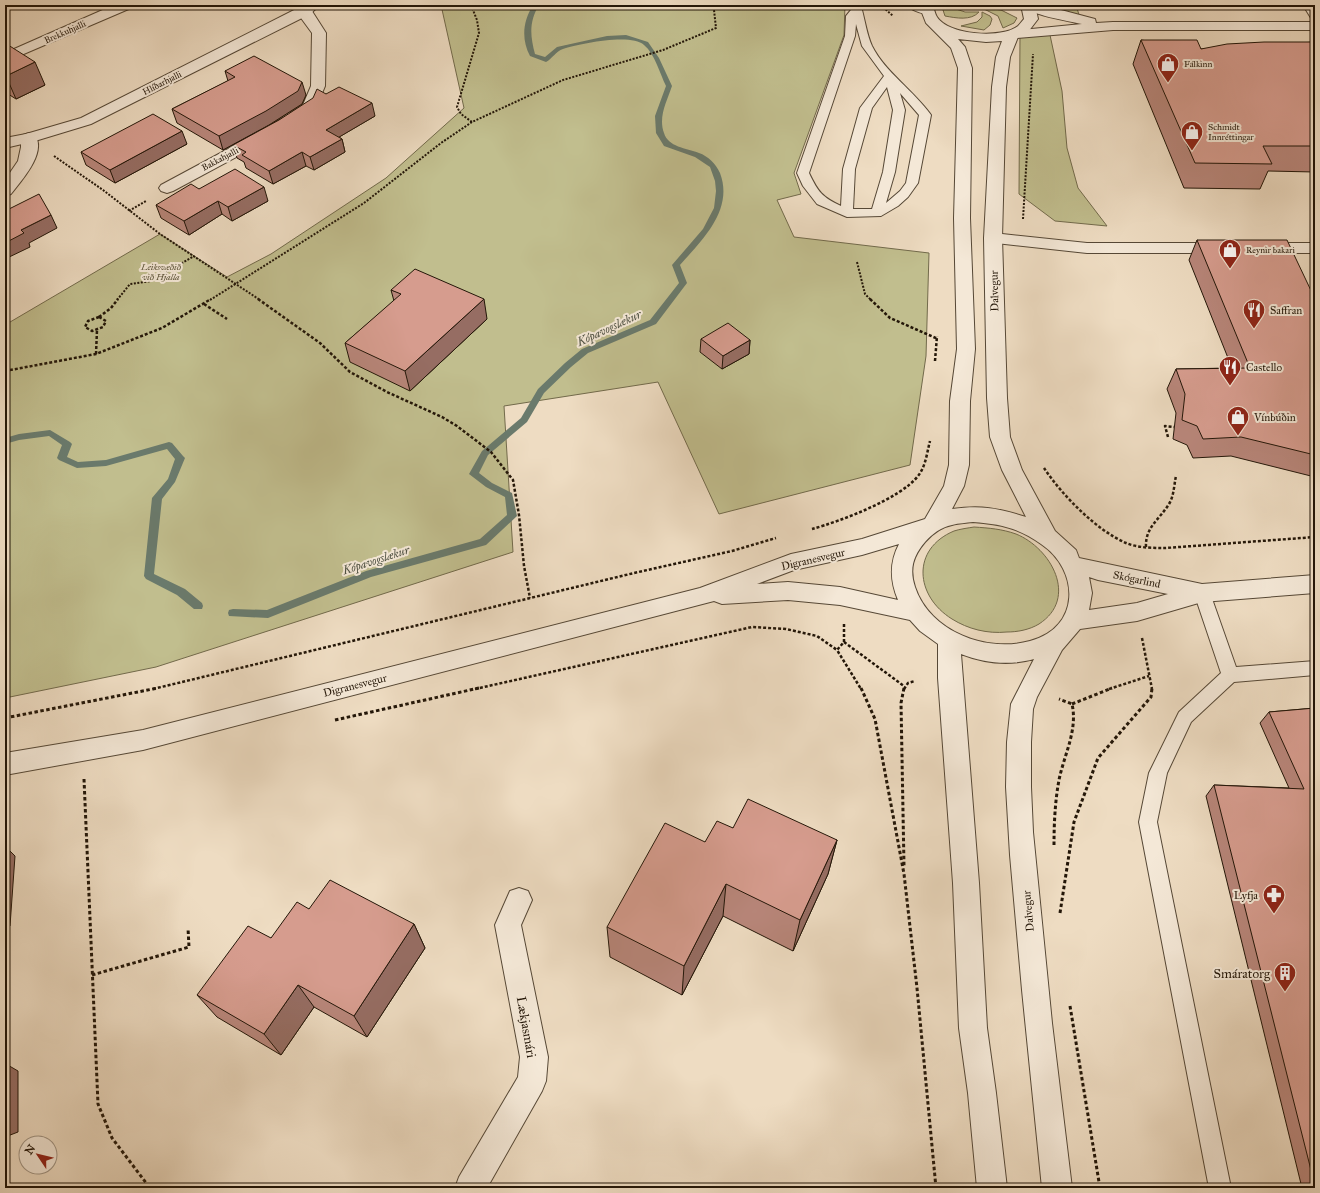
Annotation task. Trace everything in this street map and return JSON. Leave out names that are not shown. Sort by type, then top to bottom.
[{"type":"street","name":"Brekkuhjalli","points":[[5,58],[126,5]]},
{"type":"street","points":[[1029,5],[1061,16],[1113,26]]},
{"type":"street","points":[[1014,35],[1030,24],[1033,17],[1029,5]]},
{"type":"street","name":"Bakkahjalli","points":[[166,188],[280,127],[310,107],[318,86],[319,34],[308,18],[309,8]]},
{"type":"street","name":"Hlíðarhjalli","points":[[5,143],[29,138],[86,121],[309,8]]},
{"type":"street","points":[[926,8],[928,16],[958,47],[965,68],[962,218],[966,349],[960,401],[959,465],[954,486],[929,526],[916,537],[908,548],[903,560],[902,573],[904,587],[909,600],[917,613],[937,632],[950,640],[967,647],[986,652],[1005,654],[1041,648],[1056,640],[1066,632],[1074,621],[1080,607],[1081,593],[1079,578],[1072,564],[1062,550],[1048,537]]},
{"type":"street","points":[[938,26],[960,35],[973,38],[1000,38],[1014,35],[1113,26],[1315,26]]},
{"type":"street","name":"Dalvegur","points":[[1014,35],[1003,57],[999,86],[993,238],[997,398],[1000,437],[1012,470],[1048,537]]},
{"type":"street","points":[[5,191],[25,165],[30,151],[29,138]]},
{"type":"street","points":[[993,238],[1087,248],[1315,248]]},
{"type":"street","name":"Digranesvegur","points":[[5,764],[143,740],[703,596],[790,562],[862,547],[929,526],[943,519],[963,514],[985,514],[1007,518],[1029,525],[1048,537]]},
{"type":"street","name":"Skógarlind","points":[[1072,564],[1202,593]]},
{"type":"street","name":"Skógarlind","points":[[1074,621],[1137,612],[1202,593],[1315,584]]},
{"type":"street","name":"Digranesvegur","points":[[703,596],[788,591],[840,596],[917,613]]},
{"type":"street","points":[[950,640],[950,685],[966,883],[973,1028],[982,1093],[992,1188]]},
{"type":"street","name":"Dalvegur","points":[[1056,640],[1023,701],[1019,750],[1020,821],[1042,1063],[1057,1188]]},
{"type":"street","name":"Lækjasmári","points":[[470,1188],[532,1081],[534,1057],[508,925],[519,900]]},
{"type":"lane","points":[[912,5],[926,8]]},
{"type":"lane","points":[[1308,5],[1315,16]]},
{"type":"lane","points":[[859,8],[867,46],[890,76],[925,115],[912,183],[899,199],[877,213],[847,213],[821,201],[809,186],[803,173],[850,36],[852,16],[859,8]]},
{"type":"lane","points":[[847,213],[849,169],[866,108],[890,76]]},
{"type":"lane","points":[[877,213],[889,172],[899,110],[890,76]]},
{"type":"lane","points":[[1202,593],[1230,675]]},
{"type":"lane","points":[[1220,1188],[1148,822],[1158,773],[1184,717],[1230,675],[1315,668]]},
{"type":"path","points":[[471,5],[477,20],[479,32],[457,107],[458,112],[462,116],[472,122]]},
{"type":"path","points":[[5,371],[96,354],[162,328],[237,284],[364,202],[441,143],[472,122],[563,80],[635,57],[663,50],[716,28],[714,10],[711,5]]},
{"type":"path","points":[[881,5],[898,21]]},
{"type":"path","points":[[1021,241],[1033,52]]},
{"type":"path","points":[[58,159],[103,190],[160,234],[237,284],[320,343],[350,372],[457,426],[491,452],[513,480],[519,515],[524,566],[530,598]]},
{"type":"path","points":[[99,317],[106,321],[106,324],[97,330],[88,329],[85,327],[86,323],[99,317],[111,308],[130,284],[151,281],[194,256]]},
{"type":"path","points":[[857,262],[865,294],[890,318],[966,349]]},
{"type":"path","points":[[204,304],[227,319]]},
{"type":"path","points":[[96,354],[97,330]]},
{"type":"path","points":[[935,362],[936,338],[938,333]]},
{"type":"path","points":[[1168,437],[1165,426],[1174,427]]},
{"type":"path","points":[[810,530],[825,526],[881,501],[908,486],[917,476],[925,462],[931,437]]},
{"type":"path","points":[[1041,464],[1062,492],[1104,530],[1127,543],[1146,547],[1166,548],[1315,537]]},
{"type":"path","points":[[1146,547],[1145,539],[1149,528],[1170,503],[1176,476]]},
{"type":"path","points":[[5,718],[172,685],[530,598],[732,551],[782,537]]},
{"type":"path","points":[[837,650],[844,642],[844,619]]},
{"type":"path","points":[[332,721],[752,627],[786,629],[817,636],[837,650],[858,682],[875,718],[904,874],[917,988],[936,1188]]},
{"type":"path","points":[[1057,906],[1059,914],[1074,822],[1098,758],[1151,697],[1152,687],[1142,635]]},
{"type":"path","points":[[844,642],[904,686]]},
{"type":"path","points":[[1058,699],[1072,704],[1116,686],[1149,676]]},
{"type":"path","points":[[904,874],[901,703],[904,686],[906,683],[915,681]]},
{"type":"path","points":[[1055,851],[1059,781],[1071,734],[1074,710],[1072,704]]},
{"type":"path","points":[[77,778],[84,777],[98,1104],[112,1138],[150,1188]]},
{"type":"path","points":[[92,975],[189,947],[188,928]]},
{"type":"path","points":[[1069,1000],[1100,1188]]},
{"type":"green space","name":"Leiksvæðið við Hjalla","points":[[441,5],[845,5],[844,35],[794,173],[801,194],[777,200],[794,237],[929,253],[926,356],[910,465],[719,514],[658,382],[504,406],[513,552],[156,667],[5,698],[5,325],[160,234],[227,277],[271,254],[386,178],[464,108]]},
{"type":"green space","points":[[944,5],[965,12],[979,12],[968,18],[945,16],[943,10]]},
{"type":"green space","points":[[1037,5],[1076,5],[1080,18]]},
{"type":"green space","points":[[984,9],[1001,10],[1017,18],[1014,23],[1003,28],[998,16]]},
{"type":"green space","points":[[982,12],[990,16],[992,19],[990,25],[984,30],[961,26],[977,22],[982,17]]},
{"type":"green space","points":[[1020,34],[1050,35],[1062,91],[1067,148],[1078,188],[1107,226],[1055,221],[1019,194]]},
{"type":"green space","points":[[974,527],[990,528],[1016,534],[1029,541],[1040,550],[1049,562],[1056,574],[1059,588],[1057,601],[1051,613],[1039,624],[1015,632],[992,632],[978,630],[965,626],[952,619],[940,609],[931,598],[925,586],[923,573],[925,561],[930,549],[940,539],[954,531]]},
{"type":"building","points":[[1141,40],[1197,40],[1201,49],[1227,44],[1315,42],[1315,146],[1263,146],[1272,164],[1195,163]]},
{"type":"building","points":[[5,43],[35,62],[6,76]]},
{"type":"building","points":[[254,56],[302,82],[298,91],[266,111],[219,136],[172,109],[235,77],[225,71]]},
{"type":"building","points":[[339,87],[372,103],[326,130],[342,139],[310,157],[302,152],[269,171],[242,155],[246,152],[233,145],[279,120],[313,98],[317,89],[326,94]]},
{"type":"building","points":[[153,114],[182,131],[110,170],[81,152]]},
{"type":"building","points":[[235,169],[264,187],[228,207],[218,201],[184,221],[156,205],[191,184],[199,189]]},
{"type":"building","points":[[39,194],[51,215],[21,230],[24,233],[5,243],[5,211]]},
{"type":"building","points":[[1197,240],[1287,240],[1315,299],[1315,455],[1241,437],[1203,439],[1197,426],[1182,420],[1185,394],[1176,369],[1250,368]]},
{"type":"building","points":[[415,269],[484,299],[405,371],[345,343],[401,294],[391,290]]},
{"type":"building","points":[[728,323],[750,340],[723,356],[701,339]]},
{"type":"building","name":"Smáratorg","points":[[1315,708],[1315,1186],[1214,785],[1304,789],[1269,712]]},
{"type":"building","points":[[748,799],[837,840],[800,920],[726,884],[684,966],[607,927],[665,823],[705,842],[717,821],[733,828]]},
{"type":"building","points":[[330,880],[414,924],[354,1016],[298,985],[264,1034],[197,995],[248,926],[271,938],[297,902],[309,909]]},
{"type":"building","points":[[6,1064],[7,1126],[5,1126]]},
{"type":"waterway","name":"Kópavogslækur","points":[[233,613],[268,614],[369,574],[483,542],[512,516],[509,495],[489,485],[474,474],[485,453],[524,420],[541,391],[568,365],[585,351],[653,322],[683,283],[676,265],[706,230],[718,208],[720,191],[719,181],[713,166],[698,155],[667,144],[660,133],[658,116],[669,86],[656,58],[646,43],[626,37],[607,38],[559,48],[546,60],[532,55],[528,41],[527,29],[529,18],[536,5]]},
{"type":"waterway","name":"Kópavogslækur","points":[[5,441],[19,437],[50,433],[67,444],[62,458],[77,465],[106,463],[169,445],[180,458],[172,480],[157,498],[149,576],[181,592],[198,606]]},
{"type":"place","name":"Fálkinn","points":[[1168,84]]},
{"type":"place","name":"Schmidt Innréttingar","points":[[1192,152]]},
{"type":"place","name":"Reynir bakari","points":[[1230,270]]},
{"type":"place","name":"Saffran","points":[[1254,330]]},
{"type":"place","name":"Castello","points":[[1230,386]]},
{"type":"place","name":"Vínbúðin","points":[[1238,436]]},
{"type":"place","name":"Lyfja","points":[[1274,914]]},
{"type":"place","name":"Smáratorg","points":[[1285,992]]}]
